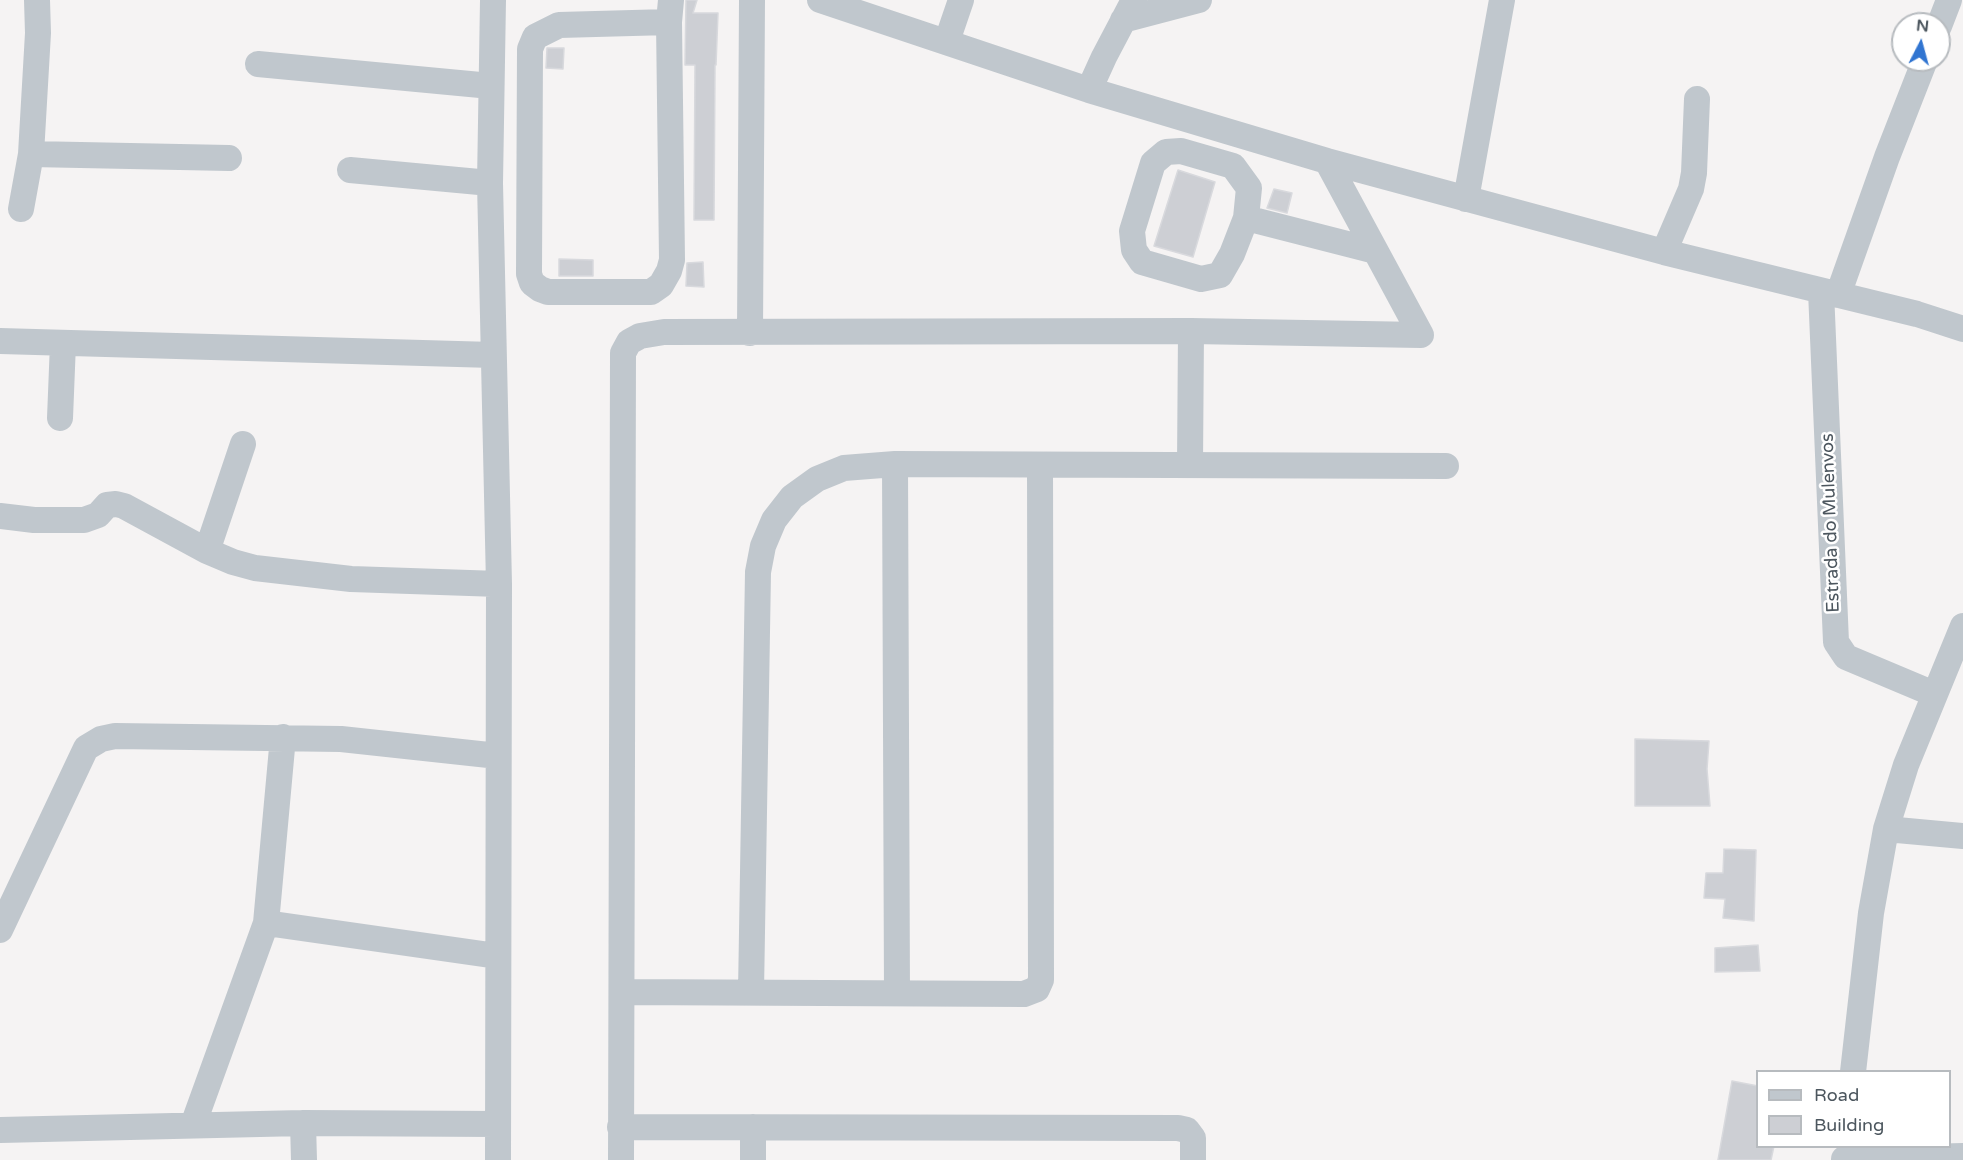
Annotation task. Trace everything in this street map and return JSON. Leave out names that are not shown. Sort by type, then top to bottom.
[{"type":"street","points":[[21,209],[31,154],[38,33],[37,0]]},
{"type":"street","points":[[493,0],[490,183],[499,584],[498,1160]]},
{"type":"street","points":[[750,333],[752,0]]},
{"type":"street","points":[[820,0],[1089,90],[1327,161],[1664,252],[1917,314],[1963,329]]},
{"type":"street","points":[[946,41],[961,0]]},
{"type":"street","points":[[1089,90],[1128,10],[1199,0]]},
{"type":"street","points":[[1466,199],[1502,0]]},
{"type":"street","points":[[670,11],[672,260],[669,271],[661,285],[651,292],[548,292],[540,289],[532,283],[529,274],[530,49],[532,43],[535,37],[559,25],[670,11]]},
{"type":"street","points":[[258,64],[491,86]]},
{"type":"street","points":[[1830,293],[1920,72]]},
{"type":"street","points":[[1664,252],[1691,189],[1694,173],[1697,99]]},
{"type":"street","points":[[1181,151],[1233,166],[1249,188],[1246,218],[1232,254],[1220,275],[1201,279],[1142,262],[1134,250],[1132,231],[1153,164],[1166,152],[1181,151]]},
{"type":"street","points":[[31,154],[228,158]]},
{"type":"street","points":[[621,1160],[623,353],[629,342],[640,336],[664,332],[1191,331],[1421,335],[1327,161]]},
{"type":"street","points":[[350,170],[490,183]]},
{"type":"street","points":[[1246,218],[1375,251]]},
{"type":"street","name":"Estrada do Mulenvos","points":[[1830,293],[1836,642],[1846,657],[1935,694]]},
{"type":"street","points":[[1190,465],[1191,331]]},
{"type":"street","points":[[0,341],[493,355]]},
{"type":"street","points":[[60,418],[63,344]]},
{"type":"street","points":[[207,551],[243,444]]},
{"type":"street","points":[[751,992],[758,572],[763,546],[774,519],[792,497],[817,479],[844,468],[895,464],[1446,466]]},
{"type":"street","points":[[895,464],[897,993]]},
{"type":"street","points":[[622,992],[1024,994],[1037,989],[1041,980],[1040,465]]},
{"type":"street","points":[[0,516],[34,520],[84,520],[98,515],[107,505],[116,504],[124,506],[207,551],[255,568],[351,579],[499,584]]},
{"type":"street","points":[[1853,1070],[1871,913],[1886,829],[1906,765],[1935,694],[1958,653],[1963,626]]},
{"type":"street","points":[[0,930],[86,748],[101,739],[115,736],[341,739],[498,756]]},
{"type":"street","points":[[193,1125],[266,923],[283,737]]},
{"type":"street","points":[[1886,829],[1963,836]]},
{"type":"street","points":[[266,923],[498,956]]},
{"type":"street","points":[[0,1130],[303,1123],[497,1124]]},
{"type":"street","points":[[303,1123],[304,1160]]},
{"type":"street","points":[[620,1127],[1178,1128],[1187,1130],[1193,1138],[1193,1160]]},
{"type":"street","points":[[753,1127],[753,1160]]},
{"type":"street","points":[[1844,1155],[1963,1156]]},
{"type":"building","points":[[686,0],[697,0],[693,13],[718,13],[715,65],[714,220],[694,220],[695,65],[685,65]]},
{"type":"building","points":[[547,48],[564,48],[563,69],[546,68]]},
{"type":"building","points":[[1178,170],[1215,182],[1193,257],[1154,246]]},
{"type":"building","points":[[1274,189],[1292,193],[1287,213],[1267,208]]},
{"type":"building","points":[[559,259],[593,260],[593,276],[559,276]]},
{"type":"building","points":[[703,262],[704,287],[686,286],[687,263]]},
{"type":"building","points":[[1635,739],[1709,741],[1707,769],[1710,806],[1635,806]]},
{"type":"building","points":[[1724,849],[1756,850],[1754,921],[1723,918],[1725,899],[1704,898],[1706,873],[1723,873]]},
{"type":"building","points":[[1758,945],[1760,971],[1715,972],[1715,948]]},
{"type":"building","points":[[1732,1081],[1756,1086],[1756,1148],[1774,1148],[1771,1160],[1718,1160]]}]
